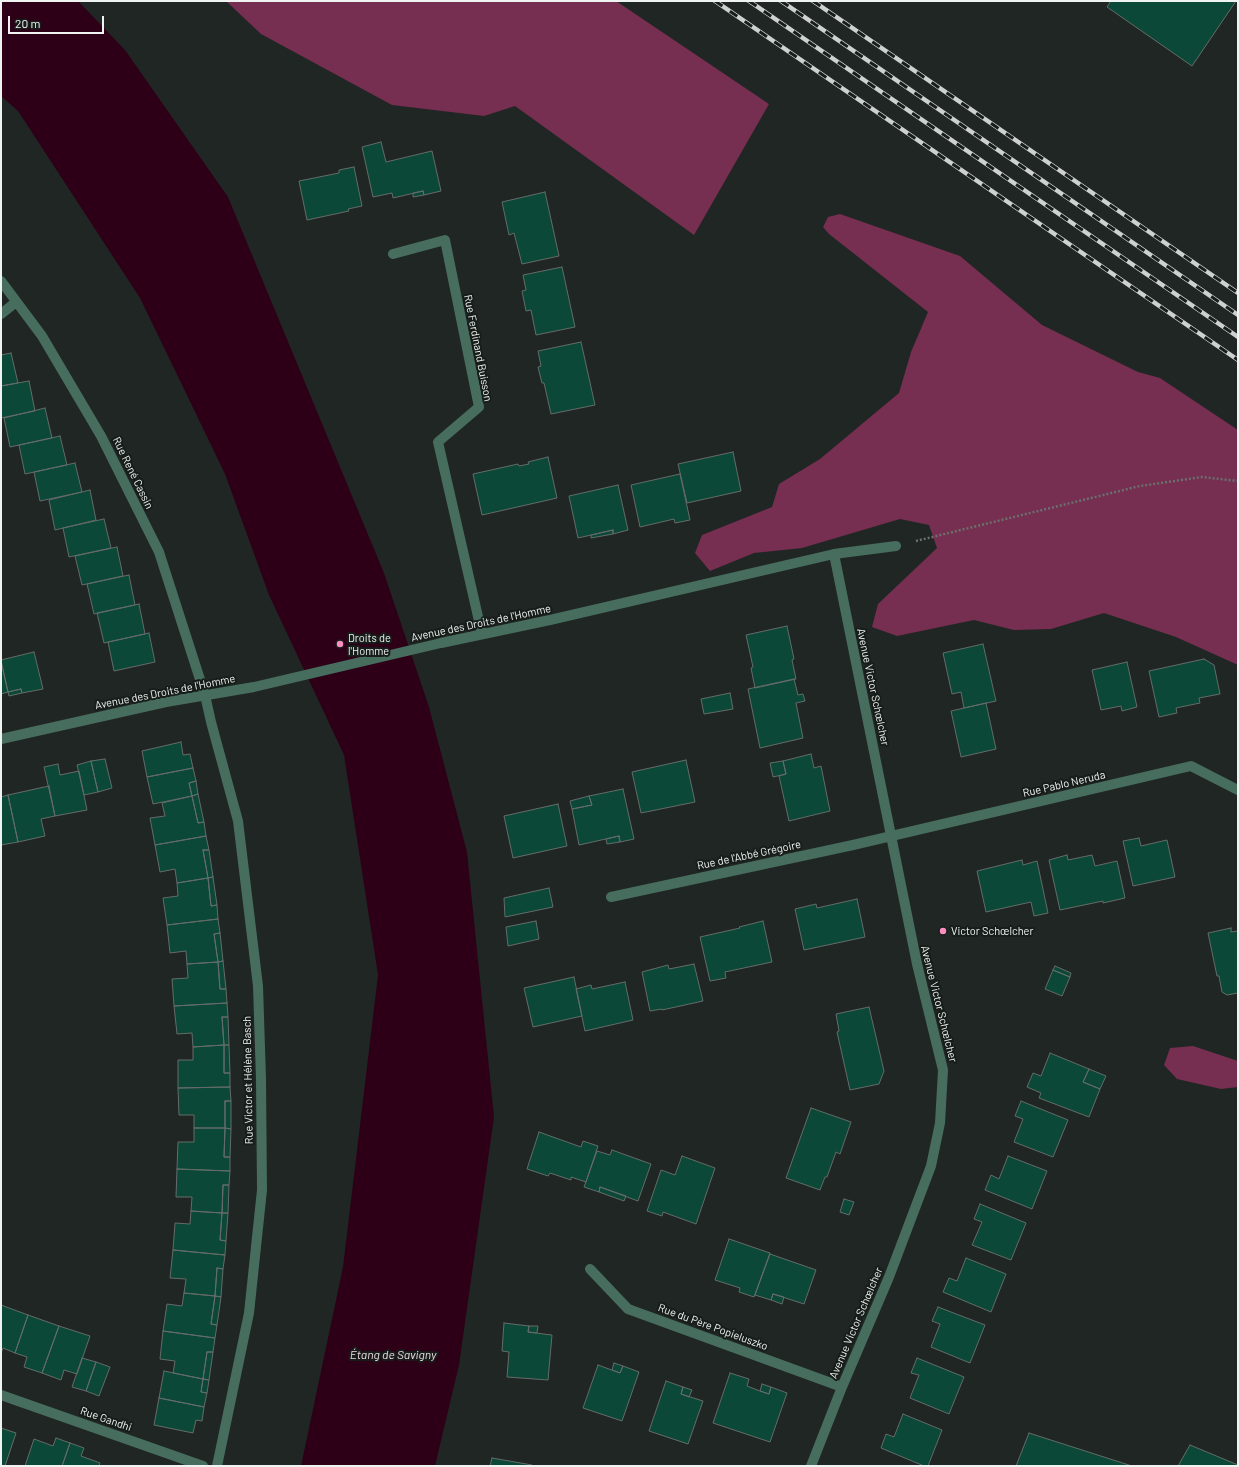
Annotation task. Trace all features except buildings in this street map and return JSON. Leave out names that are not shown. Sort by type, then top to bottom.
[{"type":"street","name":"Rue Ferdinand Buisson","points":[[393,254],[445,240],[479,407],[438,442],[482,634]]},
{"type":"street","name":"Rue René Cassin","points":[[1,281],[42,336],[101,436],[159,552],[205,695]]},
{"type":"street","points":[[1,314],[16,302]]},
{"type":"street","name":"Avenue des Droits de l'Homme","points":[[1,739],[166,702],[254,687],[834,554],[896,546]]},
{"type":"street","name":"Avenue Victor Schœlcher","points":[[812,1466],[842,1387],[889,1277],[928,1173],[940,1123],[943,1070],[917,964],[834,554]]},
{"type":"street","name":"Rue Victor et Hélène Basch","points":[[205,695],[238,821],[258,986],[261,1079],[262,1190],[249,1313],[217,1466]]},
{"type":"street","name":"Rue Pablo Neruda","points":[[891,836],[1191,766],[1238,790]]},
{"type":"street","name":"Rue de l'Abbé Grégoire","points":[[611,897],[891,836]]},
{"type":"street","name":"Rue du Père Popieluszko","points":[[590,1269],[628,1309],[842,1387]]},
{"type":"street","name":"Rue Gandhi","points":[[1,1395],[203,1466]]},
{"type":"path","points":[[896,546],[1140,486],[1202,477],[1238,481]]},
{"type":"shaded area","points":[[226,1],[616,1],[769,104],[694,235],[515,106],[484,116],[392,105],[261,34]]},
{"type":"shaded area","points":[[840,214],[960,256],[1042,325],[1138,372],[1160,378],[1238,430],[1238,665],[1176,637],[1104,613],[1051,629],[1014,630],[974,620],[897,636],[872,627],[878,604],[937,548],[929,525],[900,519],[802,548],[754,553],[710,571],[695,553],[702,535],[772,507],[779,484],[820,459],[899,393],[911,352],[928,312],[829,234],[823,227],[828,217]]},
{"type":"shaded area","points":[[1193,1046],[1238,1061],[1238,1087],[1221,1089],[1177,1079],[1164,1065],[1170,1048]]},
{"type":"water","name":"Étang de Savigny","points":[[1,1],[78,1],[125,50],[228,197],[384,573],[429,707],[467,852],[494,1117],[459,1365],[435,1466],[301,1466],[343,1267],[378,975],[344,755],[269,595],[225,474],[140,298],[18,111],[1,96]]},
{"type":"railway","points":[[715,1],[1238,360]]},
{"type":"railway","points":[[749,1],[1238,337]]},
{"type":"railway","points":[[781,1],[1238,315]]},
{"type":"railway","points":[[813,1],[1238,293]]},
{"type":"place","name":"Droits de l'Homme","points":[[340,644]]},
{"type":"place","name":"Victor Schœlcher","points":[[943,931]]}]
